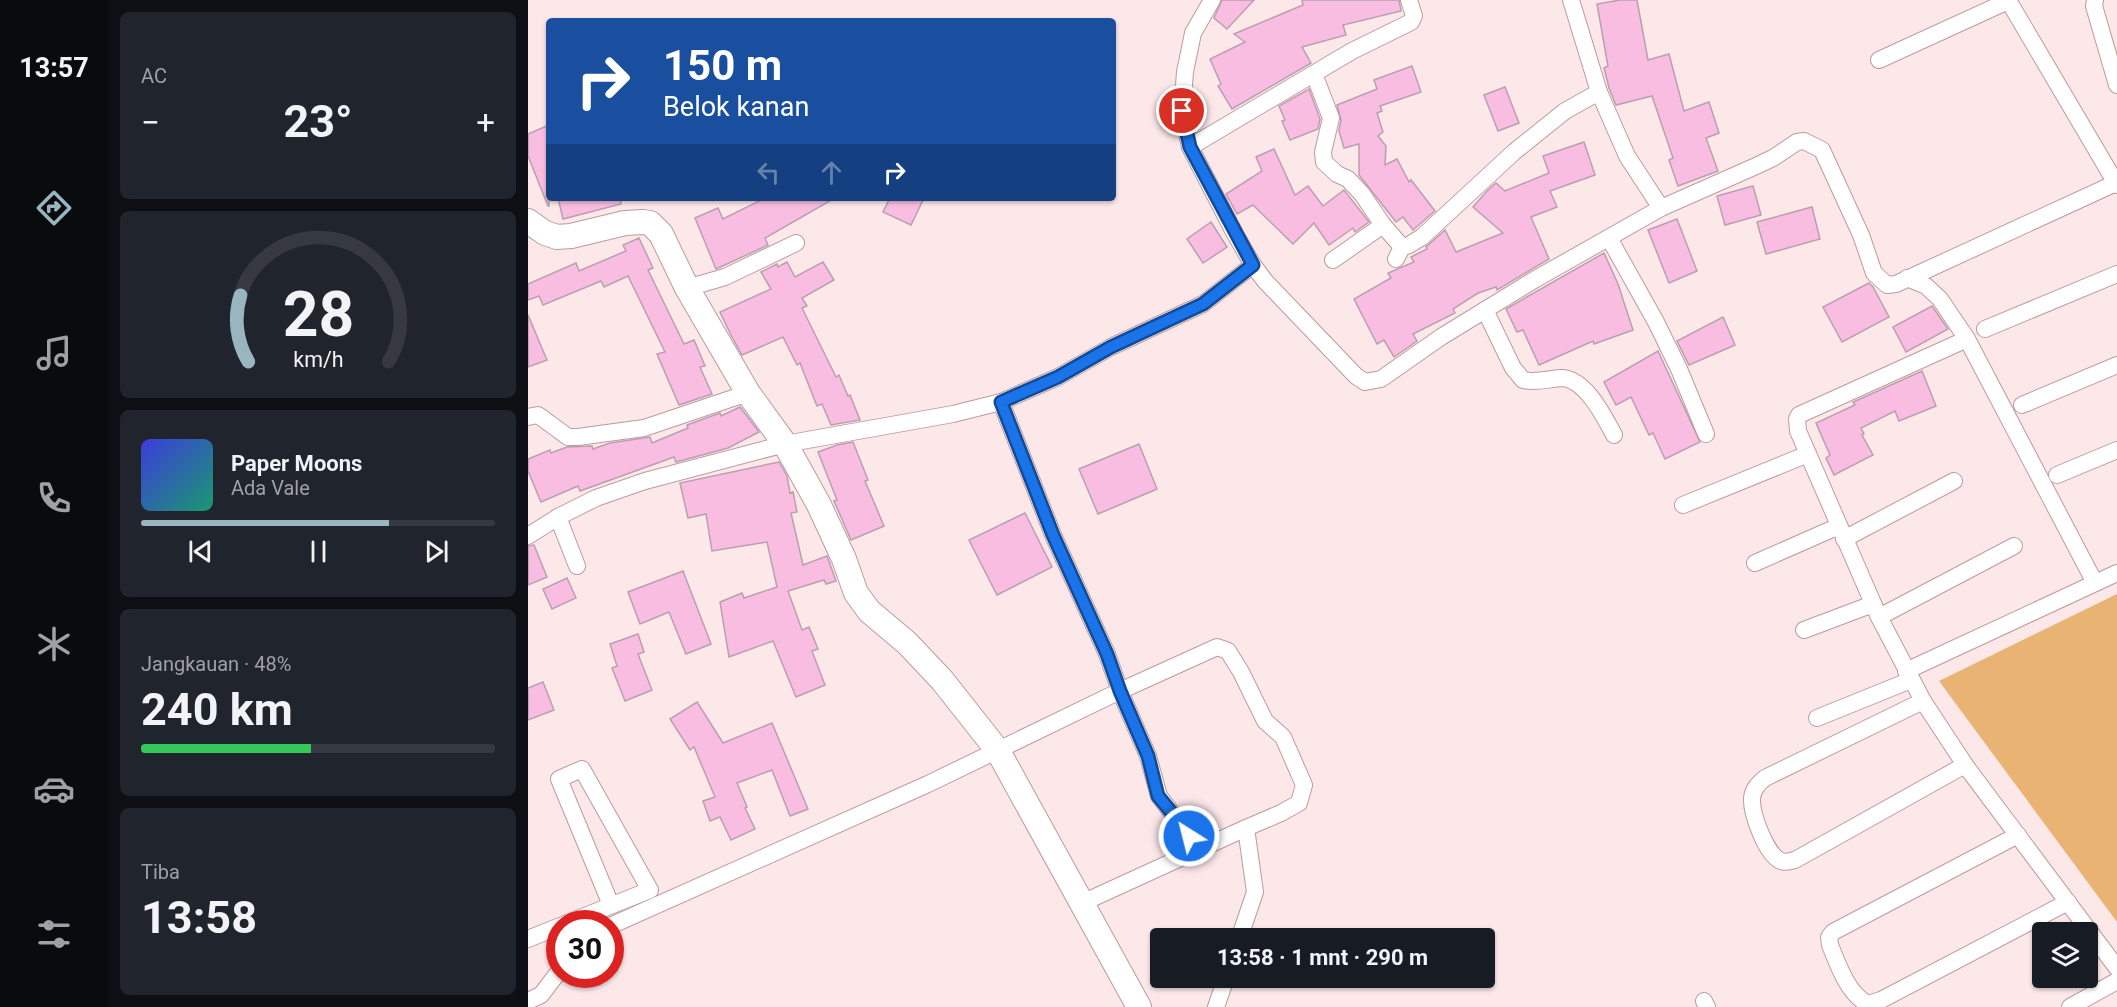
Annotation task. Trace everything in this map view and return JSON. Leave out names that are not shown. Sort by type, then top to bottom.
[{"type":"street","points":[[1212,0],[1193,33],[1185,72],[1182,111],[1190,147],[1253,265],[1265,281],[1340,360],[1356,376],[1365,381],[1381,379],[1441,337],[1534,280],[1661,208],[1765,162],[1797,142],[1804,141],[1822,150],[1861,235],[1874,273],[1887,285],[1896,284],[2117,184],[2008,0],[1879,60]]},
{"type":"street","points":[[1190,147],[1352,51],[1412,22],[1414,16],[1409,0]]},
{"type":"street","points":[[1571,0],[1599,92],[1627,156],[1661,208]]},
{"type":"street","points":[[2095,0],[2094,6],[2117,85]]},
{"type":"street","points":[[1314,74],[1331,118],[1323,152],[1324,162],[1337,174],[1348,179],[1362,194],[1399,253],[1422,237],[1514,152],[1565,111],[1599,92]]},
{"type":"street","points":[[528,221],[545,233],[557,237],[571,236],[625,223],[643,222],[650,224],[661,234],[687,288],[748,393],[785,444],[819,505],[844,559],[856,593],[869,611],[908,643],[942,680],[998,751],[1139,1007]]},
{"type":"street","points":[[1333,260],[1383,225]]},
{"type":"street","points":[[1609,238],[1674,359],[1706,434]]},
{"type":"street","points":[[687,288],[725,277],[796,243]]},
{"type":"street","points":[[528,536],[558,517],[596,498],[645,481],[785,444],[953,414],[1001,402],[1058,377],[1111,347],[1203,304],[1253,265]]},
{"type":"street","points":[[1985,329],[2117,274]]},
{"type":"street","points":[[1907,278],[1926,286],[1940,299],[1967,339],[2095,583]]},
{"type":"street","points":[[1485,310],[1514,368],[1523,380],[1531,382],[1561,378],[1572,379],[1583,388],[1604,416],[1614,435]]},
{"type":"street","points":[[1967,339],[1800,415],[1797,420],[1798,431],[1876,611],[1908,676],[1965,765],[2117,968]]},
{"type":"street","points":[[2022,405],[2117,364]]},
{"type":"street","points":[[528,417],[538,415],[568,436],[578,436],[644,428],[748,393]]},
{"type":"street","points":[[1001,402],[1053,535],[1107,654],[1148,756],[1158,796],[1172,813],[1185,820],[1194,852]]},
{"type":"street","points":[[2057,474],[2117,450]]},
{"type":"street","points":[[1683,505],[1808,454]]},
{"type":"street","points":[[1755,563],[1842,532],[1954,481]]},
{"type":"street","points":[[558,517],[577,566]]},
{"type":"street","points":[[1804,630],[1876,611],[2014,546]]},
{"type":"street","points":[[1817,718],[2117,573]]},
{"type":"street","points":[[624,920],[810,838],[1216,647],[1228,651],[1265,721],[1283,737],[1304,785],[1299,803],[1082,903]]},
{"type":"street","points":[[1923,701],[1765,778],[1757,785],[1752,800],[1754,816],[1767,848],[1779,860],[1785,862],[1795,860],[1965,765]]},
{"type":"street","points":[[599,910],[650,890],[582,769],[559,779],[611,905]]},
{"type":"street","points":[[1243,928],[1255,892],[1246,828]]},
{"type":"street","points":[[2018,835],[1833,932],[1829,937],[1830,945],[1853,991],[1861,1000],[1873,1004],[2068,902]]},
{"type":"street","points":[[528,939],[546,932]]},
{"type":"street","points":[[2070,1007],[2117,981]]},
{"type":"street","points":[[528,1001],[541,995],[546,988]]},
{"type":"street","points":[[1216,1007],[1223,988]]},
{"type":"shaded area","points":[[2117,594],[2117,922],[1939,681]]},
{"type":"building","points":[[1222,0],[1254,0],[1227,29],[1214,18]]},
{"type":"building","points":[[1302,0],[1399,0],[1401,11],[1343,25],[1346,35],[1302,47],[1311,63],[1232,109],[1218,86],[1221,84],[1210,59],[1245,42],[1234,34],[1303,5]]},
{"type":"building","points":[[1637,0],[1648,60],[1669,54],[1684,111],[1709,102],[1719,133],[1706,138],[1718,171],[1678,186],[1669,160],[1673,158],[1652,96],[1616,105],[1604,68],[1608,66],[1597,4]]},
{"type":"building","points":[[1412,66],[1421,92],[1380,106],[1382,111],[1377,113],[1383,132],[1378,136],[1386,146],[1385,165],[1397,159],[1409,182],[1411,180],[1435,211],[1413,230],[1403,217],[1396,222],[1359,175],[1359,144],[1344,148],[1339,131],[1341,120],[1337,105],[1377,89],[1374,80]]},
{"type":"building","points":[[1505,87],[1519,123],[1498,131],[1484,95]]},
{"type":"building","points":[[1309,89],[1320,119],[1318,129],[1290,140],[1279,106]]},
{"type":"building","points":[[546,126],[546,201],[528,156],[528,134]]},
{"type":"building","points":[[1584,142],[1595,175],[1550,191],[1557,207],[1531,217],[1549,259],[1497,290],[1496,287],[1478,293],[1453,309],[1455,313],[1413,334],[1417,341],[1394,357],[1384,340],[1377,344],[1354,299],[1391,278],[1388,273],[1414,262],[1411,257],[1427,249],[1426,247],[1445,230],[1456,252],[1503,233],[1473,207],[1487,191],[1496,183],[1505,191],[1549,173],[1543,156]]},
{"type":"building","points":[[1274,149],[1295,195],[1308,186],[1323,206],[1344,190],[1369,222],[1355,232],[1353,228],[1329,245],[1314,223],[1293,244],[1253,205],[1237,214],[1226,194],[1262,171],[1256,157]]},
{"type":"building","points":[[1753,186],[1761,215],[1725,225],[1717,196]]},
{"type":"building","points":[[559,201],[621,201],[621,204],[563,219]]},
{"type":"building","points":[[759,201],[830,201],[765,238],[768,245],[716,269],[695,218],[718,208],[723,219]]},
{"type":"building","points":[[888,201],[923,201],[911,225],[883,212]]},
{"type":"building","points":[[1812,207],[1820,239],[1766,254],[1757,222]]},
{"type":"building","points":[[1677,219],[1697,271],[1669,283],[1648,230]]},
{"type":"building","points":[[1211,222],[1227,247],[1203,263],[1187,239]]},
{"type":"building","points":[[639,238],[653,268],[648,270],[684,344],[694,340],[705,366],[700,367],[712,394],[679,405],[657,354],[665,352],[628,276],[604,287],[601,281],[543,305],[539,296],[528,300],[528,284],[576,263],[579,271],[626,251],[623,245]]},
{"type":"building","points":[[1604,253],[1618,284],[1633,330],[1594,344],[1593,341],[1539,365],[1523,330],[1517,332],[1506,309]]},
{"type":"building","points":[[787,262],[795,277],[823,262],[834,280],[802,298],[807,306],[802,308],[836,377],[839,375],[848,396],[850,395],[860,420],[831,425],[822,404],[817,406],[800,363],[797,365],[783,337],[742,355],[720,312],[771,289],[761,272]]},
{"type":"building","points":[[1869,283],[1889,317],[1842,342],[1823,307]]},
{"type":"building","points":[[1932,306],[1948,329],[1906,352],[1893,327]]},
{"type":"building","points":[[528,315],[547,360],[528,367]]},
{"type":"building","points":[[1723,317],[1735,345],[1689,365],[1677,341]]},
{"type":"building","points":[[1658,351],[1700,442],[1665,459],[1653,433],[1649,435],[1631,397],[1616,405],[1604,382]]},
{"type":"building","points":[[1922,371],[1936,406],[1899,421],[1895,411],[1861,428],[1864,434],[1862,435],[1873,455],[1834,475],[1826,458],[1830,455],[1816,423],[1855,405],[1853,402]]},
{"type":"building","points":[[740,407],[759,432],[728,448],[676,462],[674,457],[580,491],[578,486],[541,502],[528,471],[528,459],[550,450],[551,453],[567,447],[592,446],[593,449],[610,443],[650,437],[652,443],[688,428],[687,425],[720,413],[721,416]]},
{"type":"building","points":[[853,442],[868,480],[865,481],[884,526],[851,540],[834,501],[837,500],[818,452]]},
{"type":"building","points":[[1139,444],[1157,489],[1098,514],[1079,469]]},
{"type":"building","points":[[779,462],[787,476],[790,493],[793,492],[797,512],[791,513],[803,565],[827,556],[836,581],[826,584],[824,580],[788,591],[802,630],[809,627],[818,649],[812,651],[825,685],[796,697],[773,641],[729,657],[720,602],[742,593],[744,598],[777,587],[767,542],[712,551],[706,514],[688,518],[680,483]]},
{"type":"building","points":[[1025,513],[1052,567],[997,595],[969,540]]},
{"type":"building","points":[[534,545],[547,577],[528,585],[528,546]]},
{"type":"building","points":[[683,571],[711,644],[686,654],[669,612],[640,624],[628,592]]},
{"type":"building","points":[[567,578],[576,598],[552,609],[543,589]]},
{"type":"building","points":[[638,634],[644,652],[638,654],[652,690],[625,701],[612,668],[617,666],[610,644]]},
{"type":"building","points":[[543,682],[554,710],[528,720],[528,688]]},
{"type":"building","points":[[697,702],[723,743],[772,723],[808,809],[790,816],[772,770],[737,783],[755,829],[731,840],[720,817],[710,821],[703,801],[715,797],[694,747],[690,750],[670,719]]},
{"type":"route","points":[[1182,111],[1190,147],[1253,265],[1203,304],[1111,347],[1058,377],[1001,402],[1053,535],[1107,654],[1148,756],[1158,796],[1172,813],[1185,820],[1189,836]]}]
